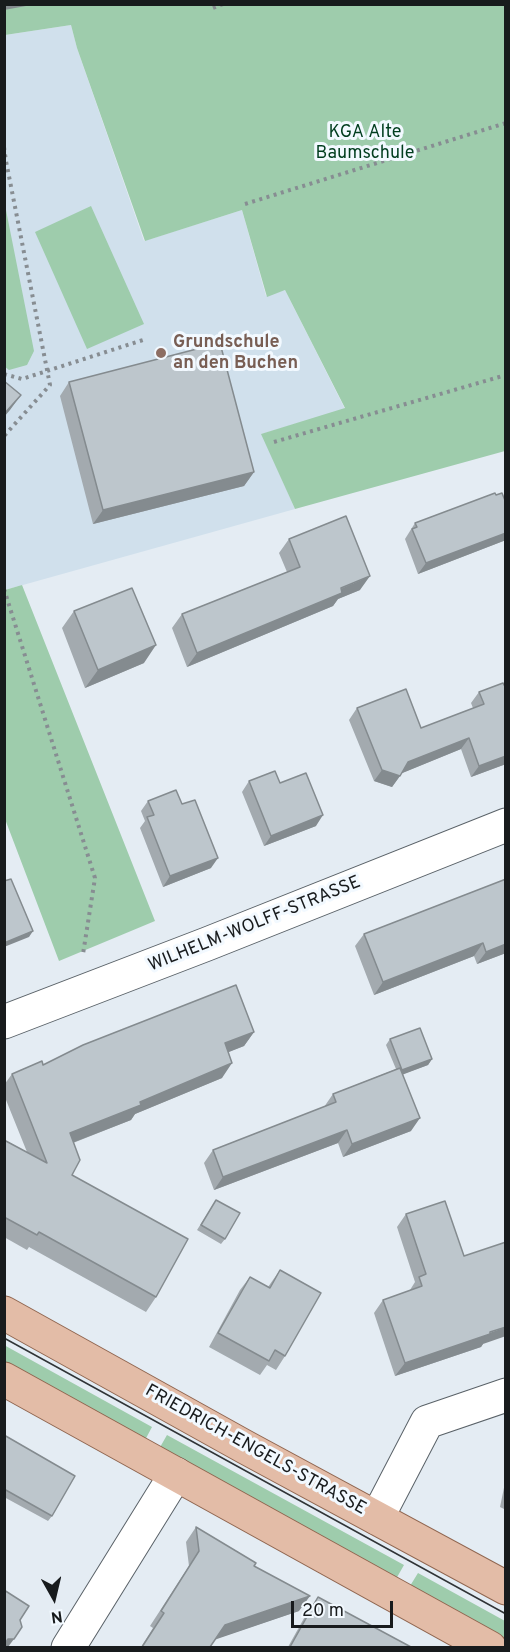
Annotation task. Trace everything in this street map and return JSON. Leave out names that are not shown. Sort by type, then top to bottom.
[{"type":"main road","name":"FRIEDRICH-ENGELS-STRASSE","points":[[4,1313],[506,1588]]},
{"type":"main road","points":[[4,1379],[490,1647]]},
{"type":"street","name":"WILHELM-WOLFF-STRASSE","points":[[4,1022],[216,941],[506,825]]},
{"type":"street","points":[[377,1518],[427,1422],[506,1395]]},
{"type":"street","points":[[68,1647],[176,1474]]},
{"type":"path","points":[[213,8],[223,4]]},
{"type":"path","points":[[245,204],[506,123]]},
{"type":"path","points":[[4,147],[50,385],[4,436]]},
{"type":"path","points":[[4,374],[22,379],[143,340]]},
{"type":"path","points":[[274,442],[506,375]]},
{"type":"path","points":[[4,589],[95,878],[83,958]]},
{"type":"shaded area","name":"Grundschule an den Buchen","points":[[71,25],[144,241],[242,210],[266,296],[285,290],[345,409],[262,434],[295,509],[5,590],[5,35]]},
{"type":"green space","name":"KGA Alte Baumschule","points":[[4,5],[505,5],[505,451],[295,509],[261,434],[345,408],[285,290],[267,297],[242,210],[145,241],[71,25],[5,35]]},
{"type":"green space","points":[[5,205],[34,351],[27,365],[9,370],[4,366]]},
{"type":"green space","points":[[91,206],[144,324],[87,349],[35,232]]},
{"type":"green space","points":[[22,585],[155,921],[59,961],[5,819],[5,590]]},
{"type":"green space","points":[[4,1345],[152,1427],[144,1442],[5,1364]]},
{"type":"green space","points":[[167,1435],[404,1565],[396,1579],[159,1449]]},
{"type":"green space","points":[[418,1573],[505,1621],[505,1639],[410,1586]]},
{"type":"building","points":[[220,343],[254,472],[103,510],[69,382]]},
{"type":"building","points":[[4,381],[21,395],[4,414]]},
{"type":"building","points":[[495,493],[496,495],[502,493],[506,503],[506,533],[426,563],[412,529],[417,527],[415,523]]},
{"type":"building","points":[[346,516],[370,576],[341,588],[342,593],[197,653],[182,614],[300,567],[289,539]]},
{"type":"building","points":[[132,588],[156,645],[98,670],[74,611]]},
{"type":"building","points":[[503,683],[506,688],[506,756],[479,766],[469,738],[408,762],[400,776],[382,770],[357,708],[406,689],[421,728],[484,704],[479,692]]},
{"type":"building","points":[[275,771],[280,783],[306,773],[323,815],[271,836],[249,781]]},
{"type":"building","points":[[176,790],[182,804],[195,800],[218,858],[170,876],[147,817],[154,815],[148,801]]},
{"type":"building","points":[[11,879],[33,931],[4,943],[4,881]]},
{"type":"building","points":[[506,879],[506,944],[486,952],[483,943],[383,982],[364,934]]},
{"type":"building","points":[[236,985],[254,1032],[225,1043],[232,1063],[140,1102],[141,1105],[70,1133],[80,1160],[72,1175],[188,1239],[156,1297],[39,1232],[37,1235],[4,1217],[4,1140],[47,1163],[12,1074],[42,1061],[43,1065],[83,1045]]},
{"type":"building","points":[[420,1028],[432,1059],[402,1070],[390,1039]]},
{"type":"building","points":[[400,1068],[420,1118],[352,1144],[347,1130],[223,1177],[213,1150],[336,1102],[333,1094]]},
{"type":"building","points":[[216,1200],[240,1213],[225,1239],[201,1225]]},
{"type":"building","points":[[445,1201],[464,1256],[506,1242],[506,1327],[405,1363],[383,1300],[422,1286],[419,1277],[426,1274],[406,1214]]},
{"type":"building","points":[[280,1270],[321,1293],[285,1356],[275,1350],[269,1361],[218,1333],[250,1277],[270,1288]]},
{"type":"building","points":[[4,1435],[75,1476],[52,1516],[4,1489]]},
{"type":"building","points":[[196,1527],[256,1563],[254,1566],[310,1596],[225,1625],[210,1647],[142,1647],[164,1613],[161,1611],[199,1551]]},
{"type":"building","points":[[4,1590],[29,1606],[20,1620],[22,1627],[14,1639],[8,1639],[4,1645]]},
{"type":"building","points":[[318,1597],[411,1647],[290,1647]]},
{"type":"tram line","points":[[4,1338],[506,1614]]},
{"type":"place","name":"Grundschule an den Buchen","points":[[161,353]]}]
